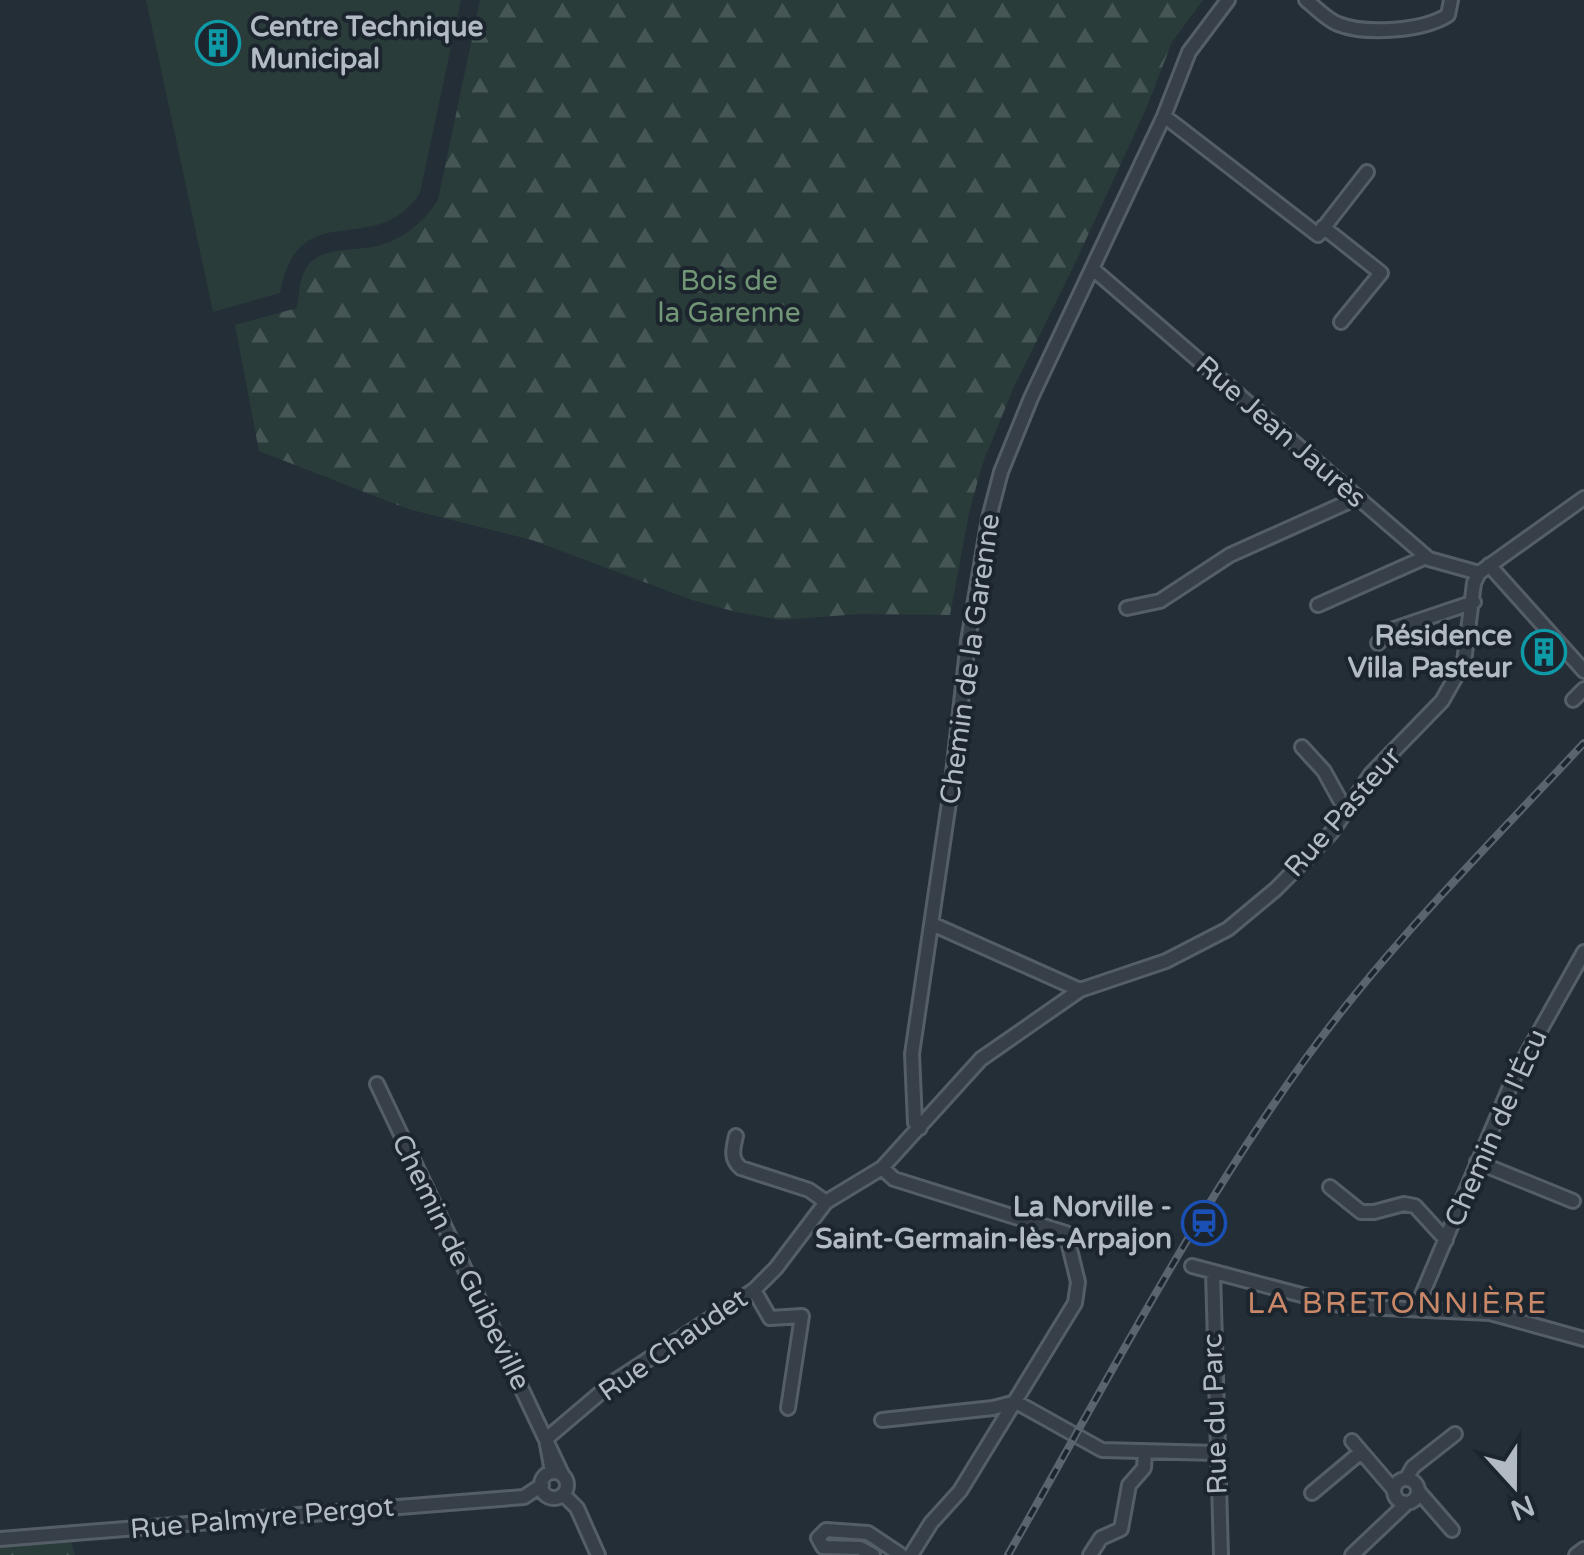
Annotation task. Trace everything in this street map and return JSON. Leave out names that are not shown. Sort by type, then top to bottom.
[{"type":"street","name":"Chemin de la Garenne","points":[[920,1128],[915,1122],[912,1054],[988,518],[1001,472],[1031,398],[1094,270],[1190,52],[1228,0]]},
{"type":"street","points":[[1306,0],[1338,24],[1397,31],[1440,20],[1448,15],[1451,0]]},
{"type":"street","points":[[1164,116],[1318,235],[1367,172]]},
{"type":"street","points":[[1323,227],[1381,273],[1341,322]]},
{"type":"street","name":"Rue Jean Jaurès","points":[[1094,270],[1426,557],[1484,569]]},
{"type":"street","points":[[1126,608],[1160,602],[1230,555],[1357,498]]},
{"type":"street","points":[[1584,498],[1484,569],[1584,671]]},
{"type":"street","points":[[1318,605],[1426,557]]},
{"type":"street","name":"Rue Pasteur","points":[[882,1168],[981,1060],[1080,990],[1166,961],[1228,930],[1276,889],[1331,833],[1372,774],[1442,701],[1464,662],[1474,584],[1484,569]]},
{"type":"street","points":[[1378,643],[1394,630],[1474,602]]},
{"type":"street","points":[[1573,700],[1584,689]]},
{"type":"street","points":[[1302,747],[1324,770],[1346,811]]},
{"type":"street","points":[[932,924],[1080,990]]},
{"type":"street","name":"Chemin de l'Écu","points":[[1416,1309],[1515,1075],[1584,952]]},
{"type":"street","name":"Chemin de Guibeville","points":[[378,1084],[447,1237],[546,1439]]},
{"type":"street","points":[[736,1136],[734,1162],[741,1168],[809,1190],[826,1202]]},
{"type":"street","points":[[1477,1162],[1573,1202]]},
{"type":"street","points":[[882,1168],[894,1179],[1066,1233],[1078,1277],[1078,1296],[1016,1402],[960,1491],[931,1522],[910,1555]]},
{"type":"street","name":"Rue Chaudet","points":[[546,1439],[612,1383],[754,1290],[776,1268],[826,1202],[882,1168]]},
{"type":"street","points":[[1330,1186],[1361,1212],[1404,1204],[1415,1206],[1446,1240]]},
{"type":"street","points":[[1192,1266],[1343,1306],[1507,1316],[1584,1339]]},
{"type":"street","name":"Rue du Parc","points":[[1213,1272],[1222,1553]]},
{"type":"street","points":[[754,1290],[770,1318],[802,1316],[788,1408]]},
{"type":"street","points":[[882,1420],[994,1408],[1016,1402],[1102,1450],[1216,1453]]},
{"type":"street","points":[[1394,1490],[1414,1467],[1455,1434]]},
{"type":"street","points":[[546,1439],[558,1474],[567,1483],[562,1494]]},
{"type":"street","points":[[1312,1493],[1356,1446],[1398,1500],[1407,1504]]},
{"type":"street","points":[[1090,1555],[1101,1538],[1121,1529],[1128,1485],[1144,1468],[1145,1452]]},
{"type":"street","points":[[558,1474],[544,1478],[545,1490],[562,1494],[576,1508],[598,1555]]},
{"type":"street","points":[[1406,1479],[1416,1484],[1452,1530]]},
{"type":"street","name":"Rue Palmyre Pergot","points":[[0,1539],[524,1497],[545,1490]]},
{"type":"street","points":[[1352,1555],[1415,1500],[1419,1492]]},
{"type":"street","points":[[873,1555],[860,1548],[823,1546],[818,1538],[826,1530],[868,1533],[901,1555]]},
{"type":"street","points":[[1576,1555],[1584,1549]]},
{"type":"green space","points":[[146,0],[461,0],[420,193],[402,213],[381,224],[321,235],[303,244],[290,263],[280,293],[213,312]]},
{"type":"green space","name":"Bois de la Garenne","points":[[480,0],[1203,0],[1172,42],[1146,109],[1013,389],[982,465],[950,615],[860,614],[780,620],[736,612],[692,600],[532,540],[408,509],[259,451],[235,325],[297,308],[302,278],[311,262],[327,253],[377,246],[396,239],[432,208],[438,200]]},
{"type":"green space","points":[[70,1539],[75,1555],[0,1555],[0,1545]]},
{"type":"railway","points":[[1008,1555],[1186,1242],[1304,1061],[1404,937],[1584,743]]},
{"type":"place","name":"Centre Technique Municipal","points":[[218,43]]},
{"type":"place","name":"Résidence Villa Pasteur","points":[[1544,652]]},
{"type":"place","name":"La Norville - Saint-Germain-lès-Arpajon","points":[[1204,1223]]},
{"type":"district","name":"LA BRETONNIÈRE","points":[[1398,1303]]}]
